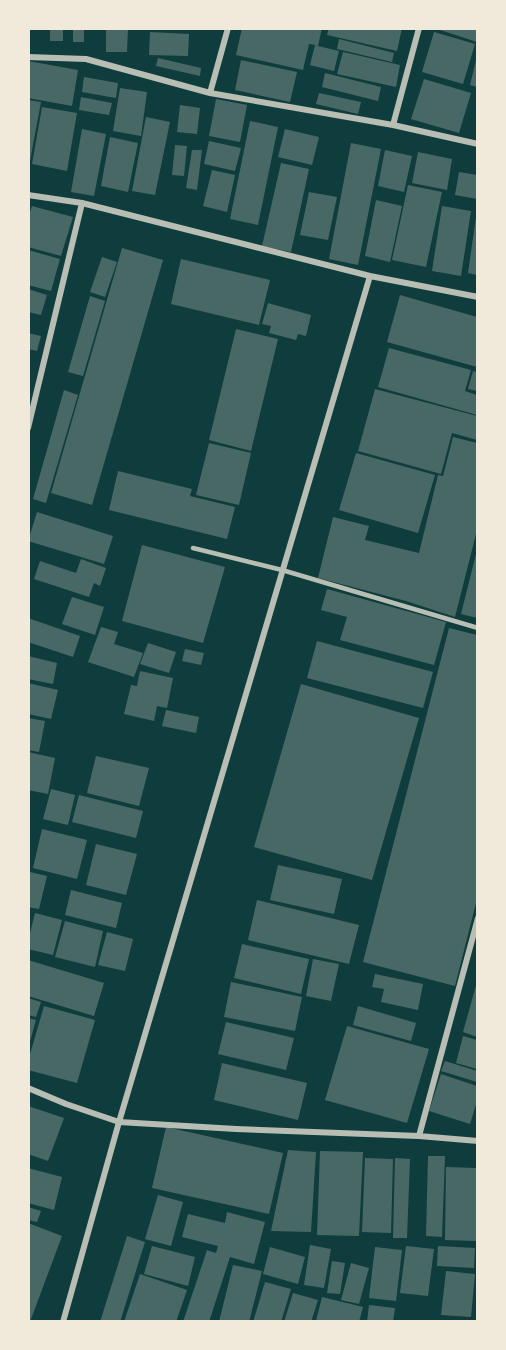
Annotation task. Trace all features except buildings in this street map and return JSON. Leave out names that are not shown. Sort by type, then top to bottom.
[{"type":"street","points":[[210,93],[228,28]]},
{"type":"street","points":[[393,125],[419,28]]},
{"type":"street","points":[[28,57],[86,59],[210,93],[393,125],[477,144]]},
{"type":"street","points":[[28,195],[82,203],[370,276],[477,297]]},
{"type":"street","points":[[28,428],[82,203]]},
{"type":"street","points":[[63,1322],[119,1122],[370,276]]},
{"type":"street","points":[[419,1136],[477,918]]},
{"type":"street","points":[[28,1088],[119,1122],[419,1136],[477,1141]]},
{"type":"lane","points":[[193,548],[282,570],[477,628]]}]
